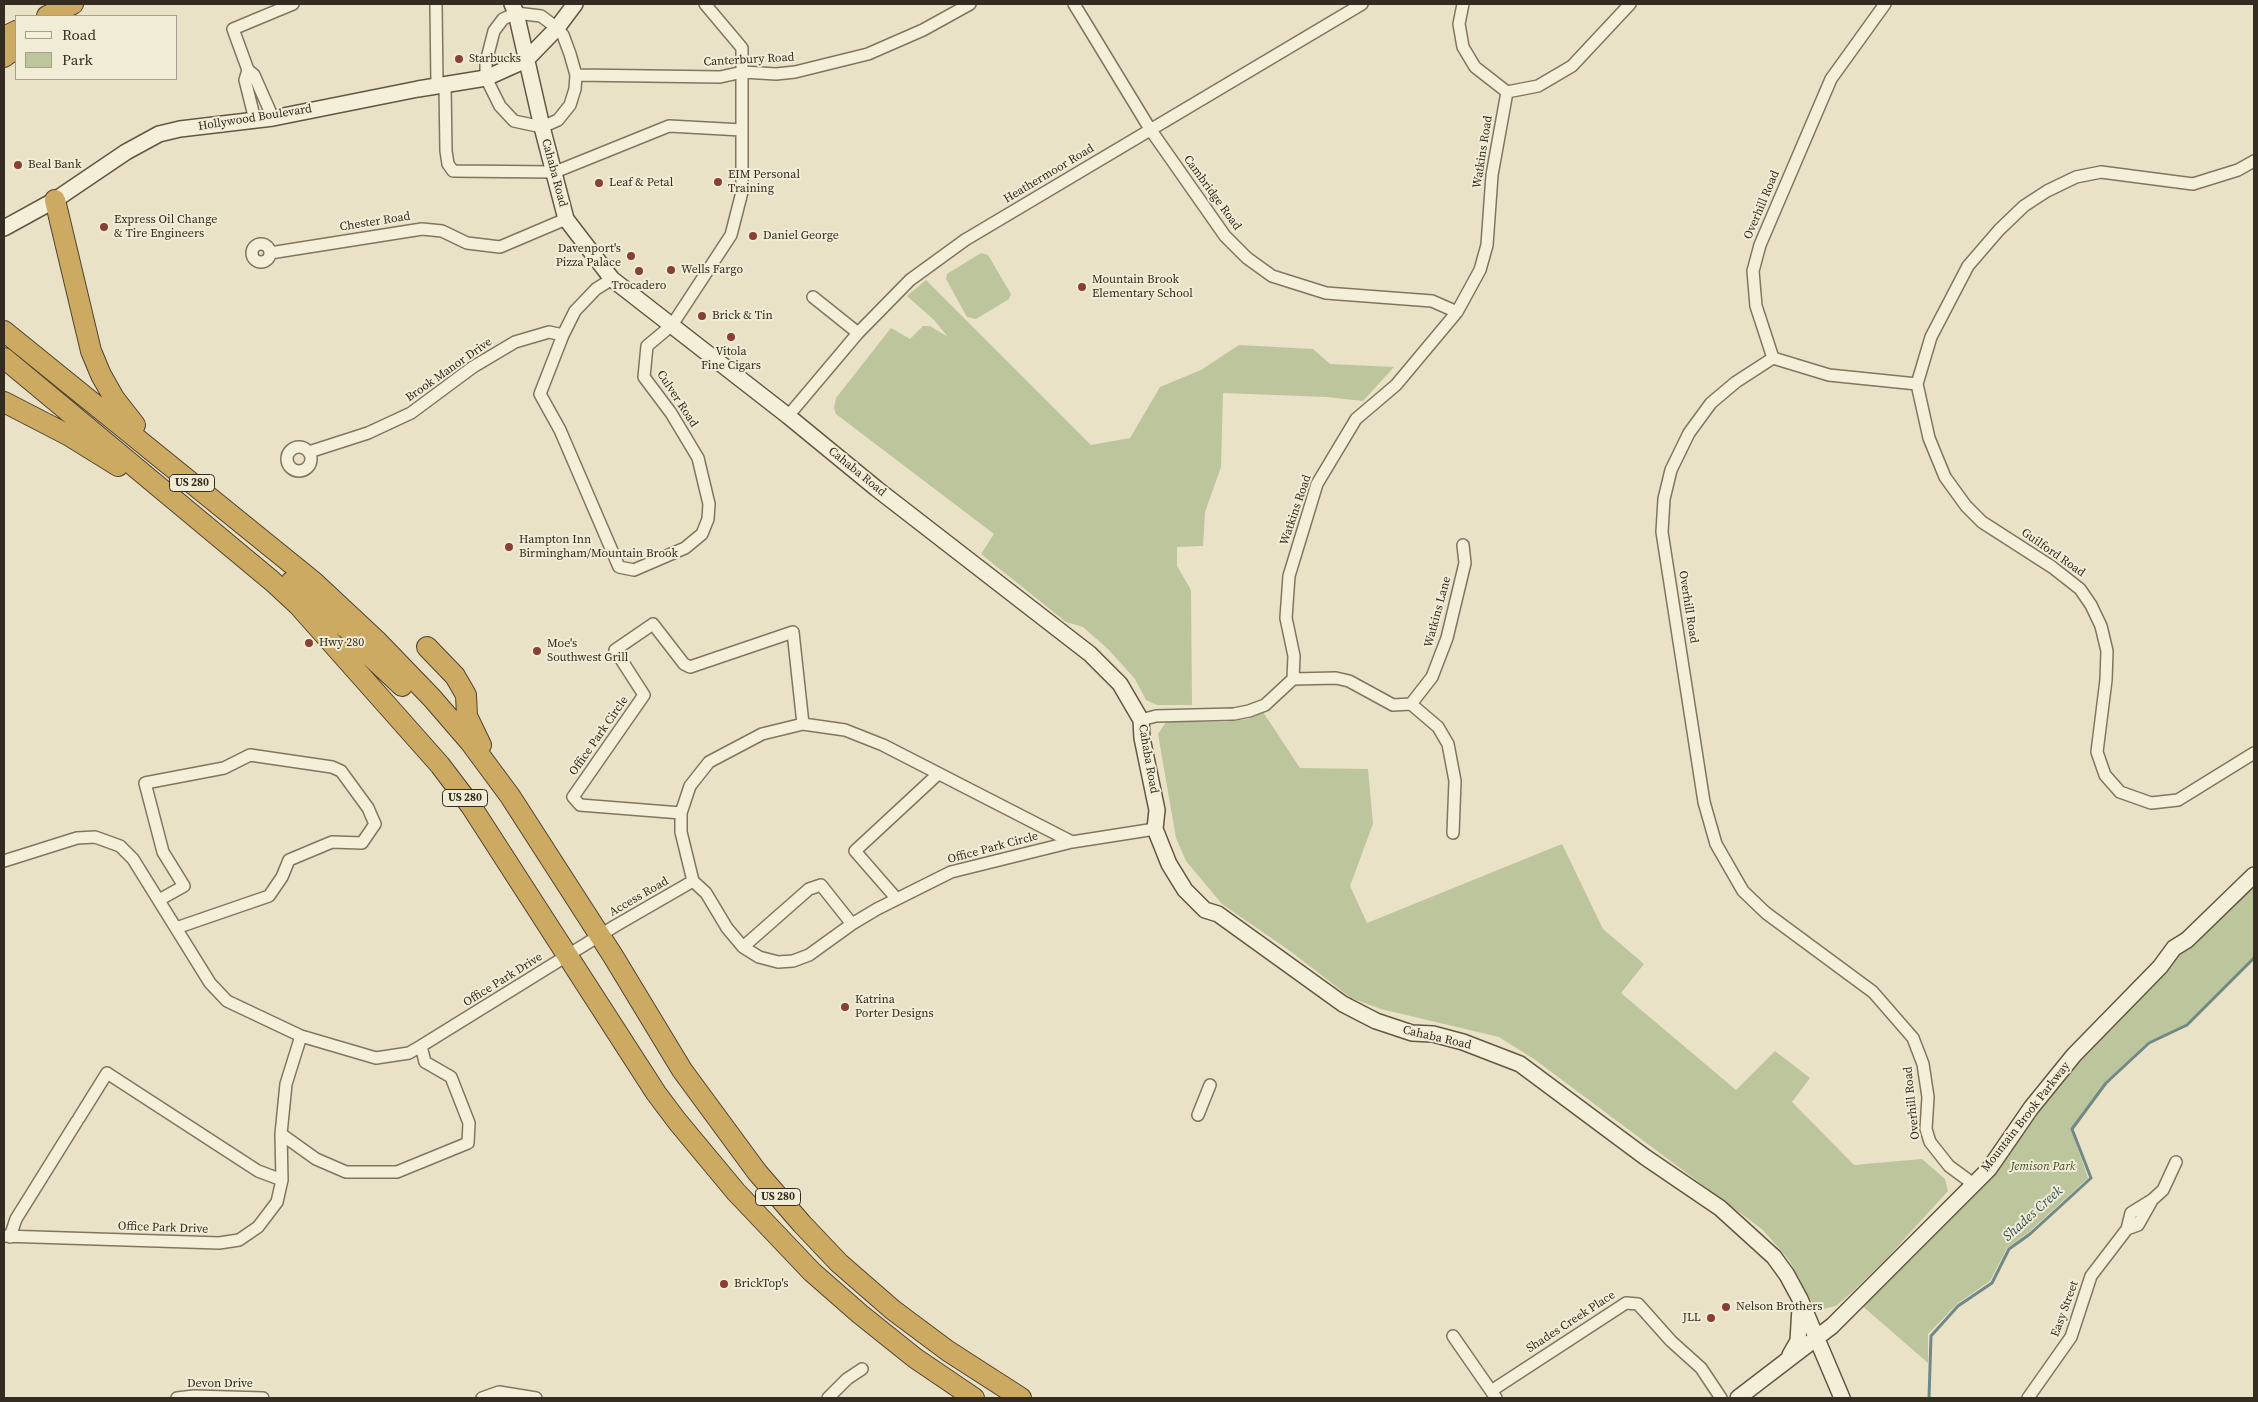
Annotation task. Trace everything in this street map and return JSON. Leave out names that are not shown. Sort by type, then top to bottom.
[{"type":"highway","points":[[49,15],[73,4]]},
{"type":"highway","points":[[67,15],[84,4]]},
{"type":"highway","points":[[4,56],[15,49]]},
{"type":"highway","points":[[54,200],[91,351],[101,375],[114,398],[162,458]]},
{"type":"highway","name":"US 280","points":[[4,331],[314,582],[376,640],[432,698],[470,742],[515,804],[682,1070],[757,1172],[839,1263],[921,1332],[1021,1398]]},
{"type":"highway","name":"US 280","points":[[4,358],[272,581],[299,606],[440,765],[461,792],[493,837],[567,956],[662,1100],[736,1192],[812,1272],[860,1314],[915,1358],[974,1398]]},
{"type":"highway","points":[[4,402],[68,435],[226,533],[278,572],[342,627],[357,635],[376,640]]},
{"type":"highway","points":[[427,647],[455,676],[466,695],[468,716],[489,768]]},
{"type":"highway","points":[[343,655],[353,650],[369,655],[389,672],[449,735],[489,768]]},
{"type":"street","points":[[273,118],[254,75],[248,70],[233,29],[293,4]]},
{"type":"street","points":[[436,4],[447,157],[451,169],[461,171],[555,172],[669,126],[742,130]]},
{"type":"street","points":[[526,60],[557,28],[576,4]]},
{"type":"street","name":"Culver Road","points":[[563,335],[540,394],[560,430],[619,567],[634,570],[685,548],[702,534],[708,519],[709,504],[698,458],[671,413],[644,377],[647,346],[672,325],[731,235],[742,192],[742,48],[705,4]]},
{"type":"street","name":"Canterbury Road","points":[[576,75],[720,76],[743,72],[776,74],[795,72],[868,54],[924,30],[970,4]]},
{"type":"street","name":"Cambridge Road","points":[[1074,4],[1150,129],[1225,236],[1247,258],[1272,276],[1326,293],[1432,301],[1457,312]]},
{"type":"street","name":"Heathermoor Road","points":[[788,416],[858,333],[910,280],[965,240],[1362,4]]},
{"type":"street","points":[[1463,4],[1459,24],[1463,48],[1475,67],[1507,92],[1538,86],[1572,66],[1630,4]]},
{"type":"street","name":"Overhill Road","points":[[1885,4],[1831,79],[1760,245],[1753,271],[1756,306],[1773,358],[1736,382],[1711,403],[1689,433],[1671,470],[1664,499],[1662,532],[1704,802],[1716,844],[1743,891],[1766,914],[1873,992],[1913,1038],[1923,1064],[1928,1097],[1926,1129],[1930,1142],[1949,1166],[1972,1183]]},
{"type":"street","points":[[514,8],[541,16],[557,28],[563,36],[576,75],[575,89],[570,105],[558,120],[542,127],[514,121],[500,106],[486,78],[486,62],[494,31],[514,8]]},
{"type":"street","name":"Cahaba Road","points":[[514,8],[566,219],[612,279],[788,416],[876,489],[1090,654],[1120,684],[1148,718],[1142,738],[1157,810],[1155,829],[1169,864],[1185,890],[1205,910],[1218,914],[1343,1004],[1376,1021],[1412,1033],[1433,1034],[1463,1042],[1520,1064],[1645,1158],[1720,1208],[1774,1257],[1800,1299],[1842,1398]]},
{"type":"street","name":"Hollywood Boulevard","points":[[4,228],[54,200],[126,152],[159,134],[180,129],[273,118],[486,78],[526,60]]},
{"type":"street","points":[[248,70],[245,80],[255,120]]},
{"type":"street","name":"Watkins Road","points":[[1293,679],[1294,656],[1286,618],[1289,576],[1317,484],[1356,419],[1396,385],[1457,312],[1480,270],[1486,245],[1492,175],[1507,92]]},
{"type":"street","points":[[1773,358],[1829,375],[1917,384],[1931,337],[1968,266],[1998,230],[2024,206],[2047,191],[2076,177],[2101,172],[2194,184],[2238,170],[2254,161]]},
{"type":"street","name":"Chester Road","points":[[270,254],[422,229],[442,231],[468,243],[500,247],[566,219]]},
{"type":"street","points":[[563,335],[575,311],[596,290],[612,279]]},
{"type":"street","points":[[813,297],[858,333]]},
{"type":"street","name":"Brook Manor Drive","points":[[309,452],[368,434],[412,413],[473,367],[515,342],[549,332],[563,335]]},
{"type":"street","name":"Guilford Road","points":[[1917,384],[1929,438],[1945,477],[1966,506],[1982,522],[2052,567],[2080,589],[2091,605],[2101,626],[2107,652],[2106,680],[2097,752],[2105,775],[2120,792],[2151,803],[2178,800],[2254,753]]},
{"type":"street","name":"Watkins Lane","points":[[1411,704],[1432,677],[1447,638],[1465,563],[1463,545]]},
{"type":"street","name":"Office Park Circle","points":[[681,813],[580,805],[572,797],[644,695],[615,650],[654,624],[684,664],[690,667],[793,632],[803,724]]},
{"type":"street","points":[[1148,718],[1234,714],[1265,705],[1293,679],[1336,678],[1349,681],[1393,705],[1411,704],[1438,727],[1448,744],[1455,781],[1453,833]]},
{"type":"street","name":"Office Park Circle","points":[[1072,842],[883,745],[845,730],[803,724],[762,734],[709,762],[690,786],[681,813],[680,832],[693,881],[706,892],[727,928],[743,947],[759,957],[778,962],[793,961],[809,955],[852,924],[896,898],[952,872],[1072,842],[1155,829]]},
{"type":"street","points":[[159,900],[184,886],[163,852],[145,783],[224,768],[250,755],[332,767],[341,772],[368,808],[375,824],[362,843],[332,842],[289,860],[282,877],[269,896],[176,928]]},
{"type":"street","points":[[896,898],[855,851],[938,774]]},
{"type":"street","name":"Office Park Drive","points":[[4,861],[76,838],[95,837],[120,846],[133,859],[210,984],[227,1002],[301,1036],[376,1058],[409,1053],[599,936]]},
{"type":"street","name":"Mountain Brook Parkway","points":[[1738,1398],[1832,1326],[1989,1168],[2031,1108],[2074,1055],[2160,967],[2174,948],[2188,940],[2254,875]]},
{"type":"street","name":"Access Road","points":[[599,936],[693,881]]},
{"type":"street","points":[[743,947],[810,889],[821,885],[852,924]]},
{"type":"street","name":"Office Park Drive","points":[[282,1180],[258,1171],[107,1073],[7,1236],[219,1243],[239,1240],[258,1227],[277,1202],[282,1180],[281,1134],[286,1084],[301,1036]]},
{"type":"street","points":[[281,1134],[316,1159],[346,1172],[397,1172],[468,1143],[469,1123],[451,1077],[426,1062],[421,1046]]},
{"type":"street","points":[[1198,1115],[1210,1085]]},
{"type":"street","name":"Easy Street","points":[[2028,1398],[2071,1338],[2091,1276],[2127,1229],[2131,1213],[2152,1200],[2163,1190],[2176,1162]]},
{"type":"street","points":[[1785,1362],[1798,1341],[1800,1299]]},
{"type":"street","name":"Shades Creek Place","points":[[1453,1336],[1494,1395],[1626,1303],[1638,1304],[1670,1341],[1701,1368],[1721,1398]]},
{"type":"street","points":[[828,1398],[847,1379],[862,1369]]},
{"type":"street","points":[[482,1398],[499,1392],[536,1398]]},
{"type":"street","name":"Devon Drive","points":[[177,1398],[194,1396],[262,1398]]},
{"type":"green space","points":[[981,253],[988,255],[1011,294],[1009,299],[976,319],[967,317],[946,279],[947,274]]},
{"type":"green space","points":[[926,280],[1091,445],[1130,438],[1160,387],[1201,370],[1239,345],[1313,349],[1330,364],[1394,367],[1363,401],[1327,397],[1223,393],[1221,467],[1205,512],[1203,546],[1177,547],[1177,566],[1191,590],[1192,705],[1157,705],[1146,700],[1135,679],[1108,649],[1083,627],[1066,622],[981,554],[994,534],[836,414],[834,408],[836,398],[891,328],[910,339],[923,326],[930,326],[948,337],[934,320],[907,296]]},
{"type":"green space","points":[[1263,712],[1300,768],[1368,769],[1373,824],[1350,886],[1367,923],[1562,844],[1603,929],[1644,964],[1621,993],[1736,1090],[1775,1051],[1810,1078],[1792,1102],[1854,1165],[1922,1159],[1945,1179],[1948,1191],[1887,1258],[1851,1293],[1836,1306],[1823,1309],[1813,1304],[1789,1260],[1763,1230],[1534,1059],[1499,1037],[1381,1009],[1351,998],[1290,951],[1222,904],[1186,861],[1176,838],[1158,734],[1166,722],[1225,722],[1248,719]]},
{"type":"green space","name":"Jemison Park","points":[[2254,880],[2254,958],[2187,1025],[2148,1042],[2105,1082],[2071,1129],[2088,1178],[2029,1232],[2007,1248],[1990,1281],[1957,1304],[1928,1334],[1928,1363],[1859,1303],[1914,1257],[1993,1168],[2084,1053],[2180,952]]},
{"type":"waterway","name":"Shades Creek","points":[[1929,1398],[1931,1336],[1958,1306],[1992,1283],[2009,1249],[2030,1234],[2091,1178],[2072,1129],[2106,1083],[2149,1043],[2187,1025],[2254,958]]},
{"type":"place","name":"Starbucks","points":[[459,59]]},
{"type":"place","name":"Beal Bank","points":[[18,165]]},
{"type":"place","name":"EIM Personal Training","points":[[718,182]]},
{"type":"place","name":"Leaf & Petal","points":[[599,183]]},
{"type":"place","name":"Express Oil Change & Tire Engineers","points":[[104,227]]},
{"type":"place","name":"Daniel George","points":[[753,236]]},
{"type":"place","name":"Davenport's Pizza Palace","points":[[631,256]]},
{"type":"place","name":"Wells Fargo","points":[[671,270]]},
{"type":"place","name":"Trocadero","points":[[639,271]]},
{"type":"place","name":"Mountain Brook Elementary School","points":[[1082,287]]},
{"type":"place","name":"Brick & Tin","points":[[702,316]]},
{"type":"place","name":"Vitola Fine Cigars","points":[[731,337]]},
{"type":"place","name":"Hampton Inn Birmingham/Mountain Brook","points":[[509,547]]},
{"type":"place","name":"Hwy 280","points":[[309,643]]},
{"type":"place","name":"Moe's Southwest Grill","points":[[537,651]]},
{"type":"place","name":"Katrina Porter Designs","points":[[845,1007]]},
{"type":"place","name":"BrickTop's","points":[[724,1284]]},
{"type":"place","name":"Nelson Brothers","points":[[1726,1307]]},
{"type":"place","name":"JLL","points":[[1711,1318]]}]
